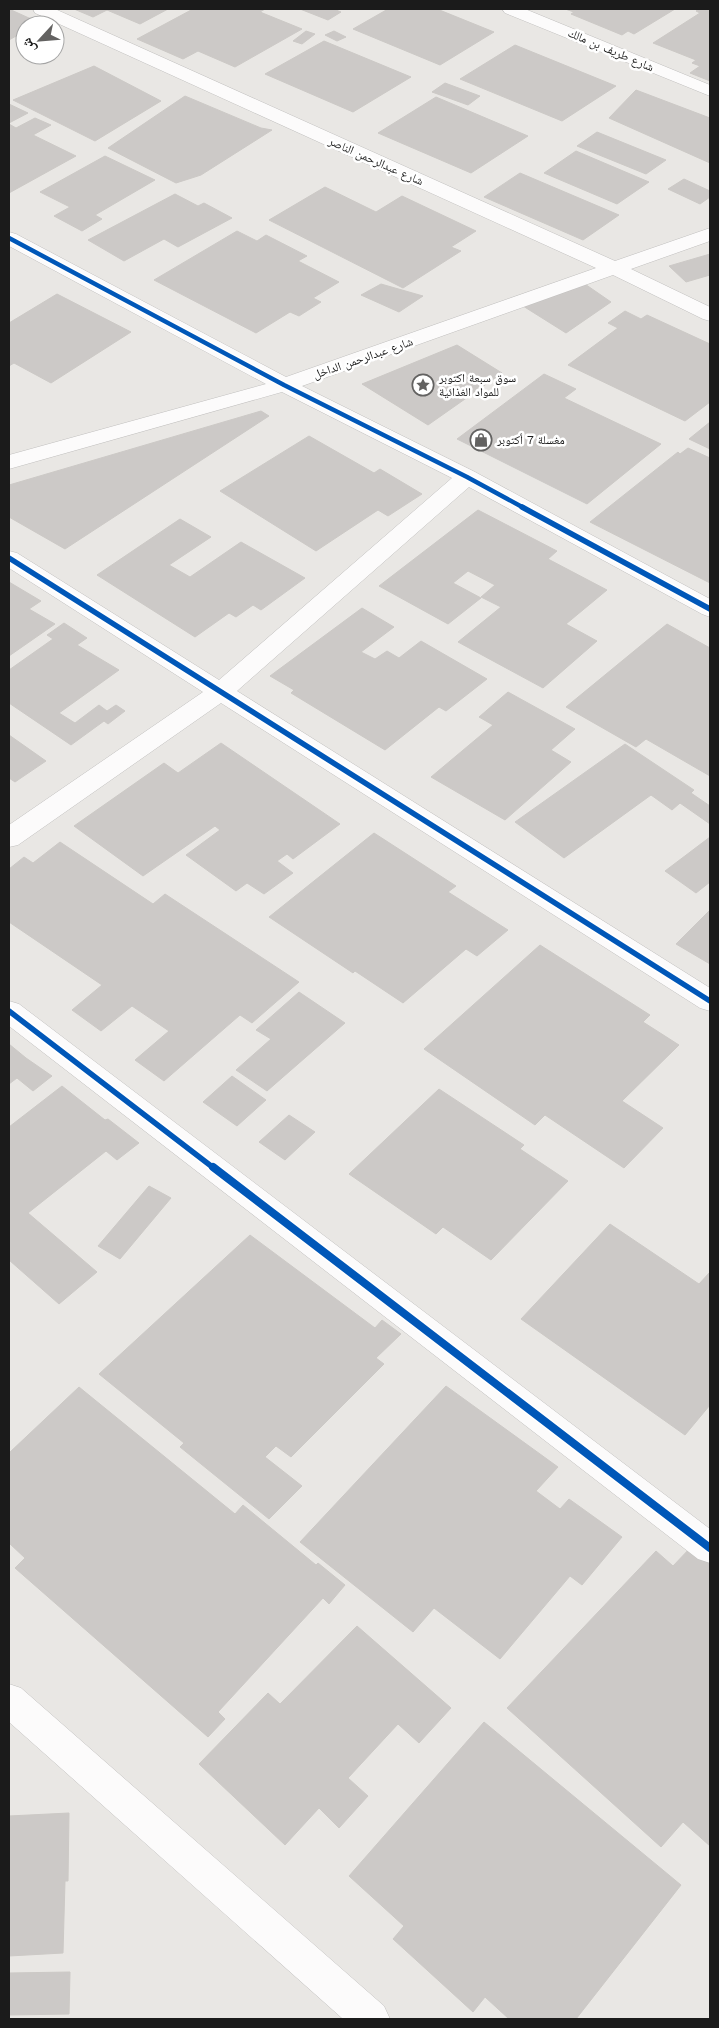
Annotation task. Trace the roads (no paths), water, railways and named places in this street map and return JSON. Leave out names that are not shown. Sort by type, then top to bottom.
[{"type":"street","name":"شارع عبدالرحمن الناصر","points":[[41,9],[616,269],[710,315]]},
{"type":"street","name":"شارع طريف بن مالك","points":[[511,9],[710,91]]},
{"type":"street","name":"شارع عبدالرحمن الداخل","points":[[9,462],[284,385],[616,269],[710,234]]},
{"type":"street","points":[[9,238],[284,385],[467,477],[710,609]]},
{"type":"street","points":[[9,838],[220,692],[467,477]]},
{"type":"street","points":[[9,558],[710,1000]]},
{"type":"street","points":[[9,1011],[710,1548]]},
{"type":"street","points":[[9,1700],[371,2019]]},
{"type":"place","name":"سوق سبعة اكتوبر للمواد الغذائية","points":[[423,385]]},
{"type":"place","name":"مغسلة 7 أكتوبر","points":[[481,440]]}]
